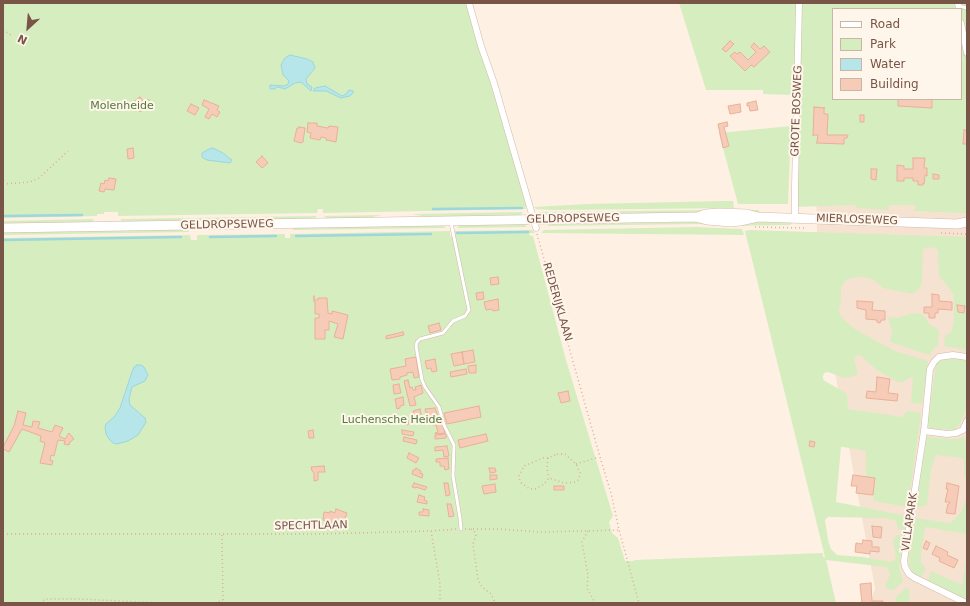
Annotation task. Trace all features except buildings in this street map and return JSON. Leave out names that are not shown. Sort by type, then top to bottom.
[{"type":"main road","name":"GELDROPSEWEG","points":[[3,228],[451,221],[534,224],[695,217],[713,213],[739,218]]},
{"type":"main road","name":"MIERLOSEWEG","points":[[739,218],[795,218],[957,224],[967,222]]},
{"type":"main road","name":"MIERLOSEWEG","points":[[957,224],[967,228]]},
{"type":"street","points":[[469,3],[481,46],[494,83],[534,224]]},
{"type":"street","name":"GROTE BOSWEG","points":[[795,218],[799,3]]},
{"type":"street","points":[[962,28],[967,53]]},
{"type":"street","name":"VILLAPARK","points":[[966,603],[909,574],[905,567],[904,561],[924,431],[930,369],[939,357],[953,355],[967,357]]},
{"type":"street","points":[[924,431],[947,434],[956,433],[963,430],[967,421]]},
{"type":"lane","points":[[958,6],[967,8]]},
{"type":"lane","points":[[451,221],[451,229],[469,310],[465,316],[453,321],[443,333],[420,339],[416,346],[422,380],[439,407],[444,425],[454,445],[453,476],[461,529]]},
{"type":"path","points":[[3,15],[4,3]]},
{"type":"path","points":[[3,30],[11,35]]},
{"type":"path","points":[[3,184],[30,182],[39,178],[68,151]]},
{"type":"path","name":"REDERIJKLAAN","points":[[534,224],[611,493],[619,530],[639,603]]},
{"type":"path","points":[[749,227],[792,228]]},
{"type":"path","points":[[557,454],[565,454],[576,464],[580,473],[579,479],[576,482],[564,483],[549,478],[544,484],[535,489],[530,489],[520,482],[519,476],[524,466],[557,454]]},
{"type":"path","points":[[576,464],[600,456]]},
{"type":"path","points":[[548,458],[547,468],[549,478]]},
{"type":"path","name":"SPECHTLAAN","points":[[3,534],[222,535],[431,531],[461,529],[497,529],[542,532],[619,530]]},
{"type":"path","points":[[471,529],[476,535],[473,544],[478,580],[482,587],[491,594],[494,603]]},
{"type":"path","points":[[431,531],[440,584],[440,603]]},
{"type":"path","points":[[588,531],[582,542],[588,575],[587,588],[595,603]]},
{"type":"path","points":[[222,535],[223,603]]},
{"type":"path","points":[[40,603],[45,599],[79,599],[161,603]]},
{"type":"path","points":[[215,603],[223,600]]},
{"type":"shaded area","points":[[815,3],[967,3],[967,603],[871,603],[875,588],[831,351],[817,233],[813,50]]},
{"type":"green space","name":"Molenheide","points":[[3,3],[467,3],[527,206],[525,207],[526,209],[323,213],[323,209],[318,209],[317,213],[118,216],[118,212],[104,212],[104,214],[97,214],[97,216],[3,218]]},
{"type":"green space","points":[[679,3],[967,3],[967,213],[914,211],[916,205],[889,205],[888,210],[856,208],[856,205],[793,207],[795,92],[792,92],[792,95],[763,94],[763,90],[706,90]]},
{"type":"green space","points":[[791,126],[788,204],[738,204],[719,133]]},
{"type":"green space","points":[[733,201],[734,208],[552,210],[536,209],[534,207],[587,204]]},
{"type":"green space","points":[[758,210],[760,212],[542,216],[539,212]]},
{"type":"green space","points":[[523,212],[520,216],[427,217],[412,214]]},
{"type":"green space","points":[[382,215],[368,218],[327,219],[324,216]]},
{"type":"green space","points":[[317,216],[314,219],[123,222],[120,219]]},
{"type":"green space","points":[[94,219],[91,223],[3,224],[3,221]]},
{"type":"green space","points":[[767,221],[792,223],[790,225],[728,226],[699,224],[547,226],[549,224],[692,222],[751,223]]},
{"type":"green space","points":[[524,224],[527,227],[457,228],[460,225]]},
{"type":"green space","points":[[443,225],[446,228],[292,230],[294,228]]},
{"type":"green space","points":[[696,227],[742,229],[744,235],[541,233],[544,230]]},
{"type":"green space","points":[[187,229],[189,232],[3,235],[3,232]]},
{"type":"green space","name":"Luchensche Heide","points":[[532,230],[535,233],[529,233],[530,236],[533,236],[566,360],[613,516],[609,522],[612,533],[618,538],[625,561],[823,553],[823,557],[825,557],[745,231],[967,237],[967,350],[944,346],[945,337],[951,333],[954,321],[954,296],[939,276],[938,250],[934,248],[930,247],[923,249],[922,283],[919,289],[913,294],[883,288],[874,280],[864,277],[856,277],[846,280],[841,287],[839,311],[840,315],[846,322],[856,330],[895,351],[928,361],[922,404],[911,403],[913,377],[903,382],[898,382],[877,370],[861,356],[857,355],[854,358],[857,374],[854,376],[844,378],[828,372],[824,373],[823,376],[825,381],[847,395],[848,409],[903,417],[907,411],[921,413],[908,507],[874,501],[876,480],[866,478],[866,451],[841,447],[836,502],[907,516],[905,530],[898,529],[896,521],[886,518],[828,517],[825,520],[831,549],[837,555],[863,557],[891,562],[895,560],[896,555],[893,542],[895,537],[898,535],[904,536],[899,568],[903,581],[894,590],[887,589],[885,585],[890,575],[886,567],[826,560],[836,603],[3,603],[3,238],[190,235],[191,240],[197,240],[197,235],[285,234],[285,238],[290,238],[290,234],[450,231],[450,236],[453,237],[454,231]]},
{"type":"green space","points":[[913,313],[921,314],[925,317],[929,324],[939,330],[938,346],[935,347],[929,355],[890,342],[892,332],[888,317],[896,318]]},
{"type":"green space","points":[[945,357],[967,359],[967,406],[960,424],[954,430],[927,428],[936,364],[938,360]]},
{"type":"green space","points":[[926,437],[958,439],[963,437],[967,443],[967,482],[964,473],[964,461],[962,458],[936,455],[931,469],[927,505],[916,508]]},
{"type":"green space","points":[[967,498],[967,534],[925,527],[921,563],[926,568],[920,579],[912,571],[909,565],[909,555],[915,518],[950,523],[961,512]]},
{"type":"green space","points":[[967,555],[967,601],[927,584],[931,571],[962,585]]},
{"type":"green space","points":[[907,587],[910,592],[909,603],[895,603],[896,597]]},
{"type":"water","points":[[290,55],[313,62],[315,68],[306,79],[307,84],[312,87],[311,91],[301,82],[295,83],[285,89],[278,87],[270,89],[270,85],[284,86],[288,84],[289,81],[283,75],[281,65],[285,58]]},
{"type":"water","points":[[325,86],[342,96],[349,90],[353,91],[353,93],[350,96],[341,98],[326,91],[313,91],[315,88]]},
{"type":"water","points":[[213,148],[232,160],[230,163],[207,160],[202,157],[202,153]]},
{"type":"water","points":[[137,365],[144,367],[148,375],[145,381],[132,387],[129,399],[130,405],[145,418],[146,422],[138,435],[128,441],[117,444],[113,443],[106,434],[105,427],[120,408],[132,372],[134,367]]},
{"type":"waterway","points":[[433,209],[522,208]]},
{"type":"waterway","points":[[3,216],[82,215]]},
{"type":"waterway","points":[[457,233],[528,232]]},
{"type":"waterway","points":[[296,236],[431,234]]},
{"type":"waterway","points":[[210,237],[276,236]]},
{"type":"waterway","points":[[3,240],[181,237]]}]
